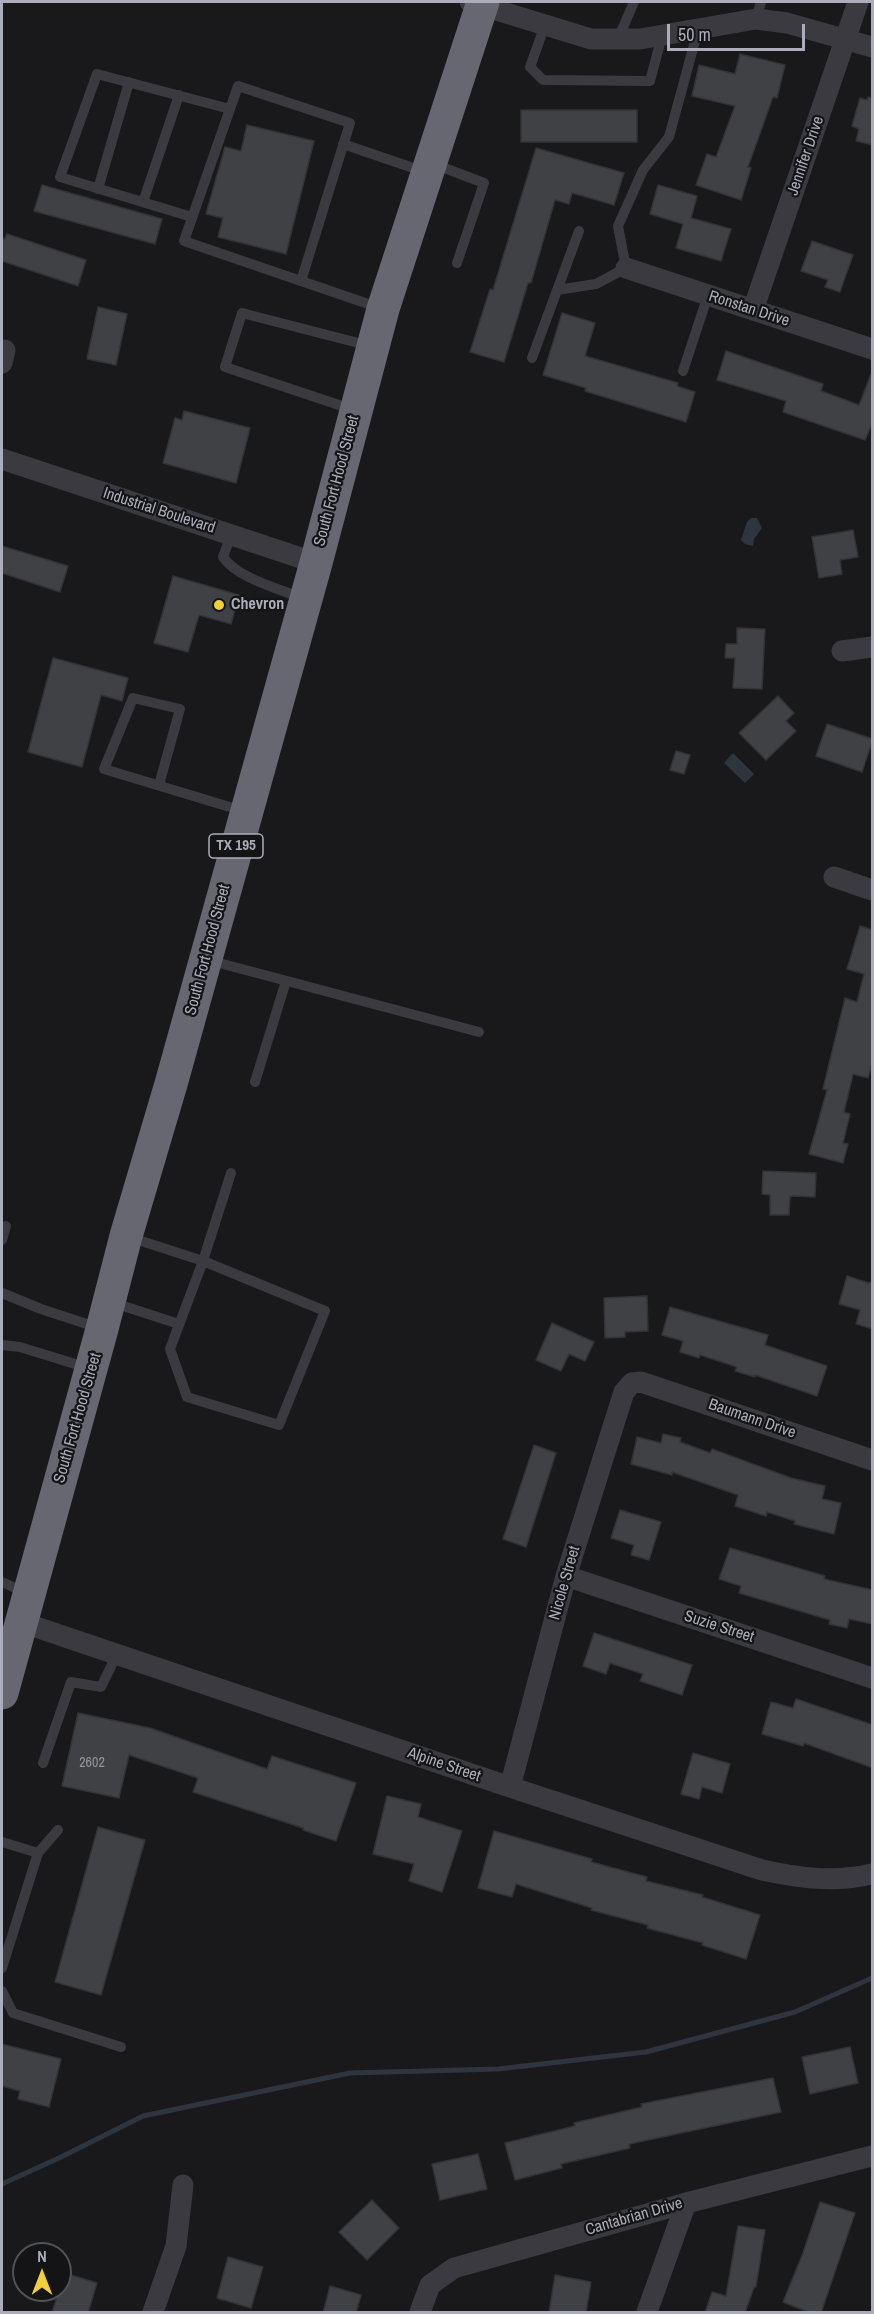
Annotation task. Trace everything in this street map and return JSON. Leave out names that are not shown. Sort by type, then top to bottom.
[{"type":"highway","name":"South Fort Hood Street","points":[[2,1693],[17,1600],[91,1369],[126,1236],[316,563],[383,309],[429,168],[478,3]]},
{"type":"street","name":"Jennifer Drive","points":[[753,310],[858,2]]},
{"type":"street","points":[[478,3],[591,39],[662,36],[698,30],[758,10],[787,23],[873,47]]},
{"type":"street","name":"Ronstan Drive","points":[[626,268],[873,350]]},
{"type":"street","name":"Industrial Boulevard","points":[[2,459],[316,563]]},
{"type":"street","points":[[842,651],[873,647]]},
{"type":"street","points":[[834,877],[873,890]]},
{"type":"street","name":"Baumann Drive","points":[[632,1383],[641,1382],[873,1460]]},
{"type":"street","name":"Nicole Street","points":[[510,1787],[566,1576],[624,1392],[632,1383]]},
{"type":"street","name":"Suzie Street","points":[[566,1576],[873,1678]]},
{"type":"street","name":"Alpine Street","points":[[17,1600],[117,1654],[762,1870],[802,1879],[852,1879],[873,1875]]},
{"type":"street","name":"Cantabrian Drive","points":[[420,2313],[430,2285],[454,2268],[686,2203],[873,2156]]},
{"type":"street","points":[[153,2313],[176,2247],[183,2186]]},
{"type":"street","points":[[647,2313],[686,2203]]},
{"type":"lane","points":[[618,39],[634,2]]},
{"type":"lane","points":[[545,25],[530,67],[543,80],[650,81],[662,36]]},
{"type":"lane","points":[[557,290],[596,284],[626,268],[618,226],[643,170],[669,137],[698,30]]},
{"type":"lane","points":[[192,218],[60,177],[97,74],[230,109]]},
{"type":"lane","points":[[98,189],[129,82]]},
{"type":"lane","points":[[302,281],[350,123],[238,86],[184,241],[383,309]]},
{"type":"lane","points":[[143,202],[179,95]]},
{"type":"lane","points":[[343,144],[484,183],[458,263]]},
{"type":"lane","points":[[532,358],[579,231]]},
{"type":"lane","points":[[683,371],[708,295]]},
{"type":"lane","points":[[356,411],[225,367],[242,313],[373,347]]},
{"type":"lane","points":[[231,535],[224,557],[228,564],[253,578],[305,600]]},
{"type":"lane","points":[[159,785],[180,710],[133,698],[104,769],[246,812]]},
{"type":"lane","points":[[205,959],[478,1032]]},
{"type":"lane","points":[[255,1082],[286,981]]},
{"type":"lane","points":[[126,1236],[203,1261],[325,1311],[279,1425],[187,1397],[170,1349],[203,1261],[231,1173]]},
{"type":"lane","points":[[2,1240],[6,1226]]},
{"type":"lane","points":[[2,1293],[41,1309],[179,1323]]},
{"type":"lane","points":[[2,1345],[20,1347],[91,1369]]},
{"type":"lane","points":[[42,1763],[71,1682],[101,1687],[117,1654]]},
{"type":"lane","points":[[2,1968],[38,1853],[58,1830]]},
{"type":"lane","points":[[2,1842],[38,1853]]},
{"type":"lane","points":[[2,1991],[13,2013],[121,2047]]},
{"type":"shaded area","points":[[751,518],[757,518],[762,528],[754,539],[753,546],[741,540],[747,522]]},
{"type":"shaded area","points":[[733,753],[754,774],[745,783],[724,763]]},
{"type":"building","points":[[740,54],[785,65],[777,98],[773,97],[748,167],[751,168],[741,200],[696,185],[707,154],[716,157],[735,106],[692,96],[699,65],[735,74]]},
{"type":"building","points":[[868,97],[873,98],[873,145],[856,141],[859,129],[852,126],[860,98],[867,100]]},
{"type":"building","points":[[521,110],[637,110],[637,142],[521,142]]},
{"type":"building","points":[[247,125],[314,141],[286,254],[218,237],[223,218],[206,214],[225,147],[241,151]]},
{"type":"building","points":[[536,148],[624,173],[614,205],[572,193],[569,204],[555,200],[531,283],[528,283],[504,362],[470,352],[490,289],[493,290]]},
{"type":"building","points":[[42,185],[162,219],[155,244],[34,211]]},
{"type":"building","points":[[658,185],[697,196],[691,218],[731,229],[721,261],[676,248],[683,224],[650,214]]},
{"type":"building","points":[[7,234],[86,260],[78,286],[2,261],[2,238],[5,239]]},
{"type":"building","points":[[812,241],[853,255],[840,292],[825,287],[828,280],[801,271]]},
{"type":"building","points":[[98,307],[127,314],[116,365],[87,359]]},
{"type":"building","points":[[562,313],[595,323],[585,356],[678,383],[677,386],[695,392],[686,422],[585,391],[586,388],[543,375]]},
{"type":"building","points":[[726,351],[823,384],[821,391],[859,405],[871,374],[873,374],[873,421],[865,440],[783,412],[786,401],[717,380]]},
{"type":"building","points":[[184,411],[250,428],[236,483],[163,463],[175,418],[182,420]]},
{"type":"building","points":[[853,530],[858,557],[840,560],[842,574],[819,578],[812,537]]},
{"type":"building","points":[[2,546],[68,566],[60,592],[2,573]]},
{"type":"building","points":[[173,576],[239,595],[231,624],[199,615],[188,652],[154,643]]},
{"type":"building","points":[[737,628],[765,629],[762,689],[733,688],[735,658],[725,658],[726,644],[737,644]]},
{"type":"building","points":[[53,658],[128,678],[122,701],[101,695],[82,767],[28,752]]},
{"type":"building","points":[[778,696],[794,713],[786,721],[796,731],[766,760],[739,733]]},
{"type":"building","points":[[827,724],[873,739],[862,772],[816,756]]},
{"type":"building","points":[[676,751],[690,755],[684,774],[670,770]]},
{"type":"building","points":[[860,926],[873,930],[873,1060],[868,1078],[853,1074],[844,1112],[850,1114],[843,1143],[848,1144],[843,1163],[809,1154],[827,1090],[823,1089],[845,998],[857,1002],[864,974],[847,969]]},
{"type":"building","points":[[763,1171],[816,1173],[815,1197],[790,1196],[789,1215],[770,1215],[770,1195],[762,1194]]},
{"type":"building","points":[[847,1276],[869,1283],[873,1281],[873,1329],[856,1324],[860,1310],[839,1304]]},
{"type":"building","points":[[647,1296],[648,1331],[625,1332],[625,1337],[605,1338],[604,1298]]},
{"type":"building","points":[[670,1307],[768,1335],[765,1345],[827,1366],[817,1396],[755,1375],[755,1377],[735,1371],[737,1367],[700,1355],[699,1358],[680,1352],[683,1341],[662,1335]]},
{"type":"building","points":[[552,1323],[594,1342],[585,1361],[569,1354],[561,1371],[536,1360]]},
{"type":"building","points":[[663,1434],[681,1438],[680,1442],[710,1453],[712,1449],[791,1478],[825,1486],[822,1499],[841,1503],[834,1534],[794,1524],[795,1521],[767,1512],[766,1516],[735,1506],[738,1495],[672,1472],[672,1475],[631,1464],[637,1437],[661,1443]]},
{"type":"building","points":[[534,1445],[556,1453],[526,1547],[503,1539]]},
{"type":"building","points":[[620,1510],[661,1522],[649,1560],[631,1555],[634,1545],[611,1538]]},
{"type":"building","points":[[730,1548],[825,1576],[824,1579],[873,1590],[873,1624],[849,1619],[847,1628],[829,1624],[830,1620],[739,1593],[741,1586],[719,1579]]},
{"type":"building","points":[[594,1633],[692,1665],[682,1695],[640,1681],[643,1674],[610,1663],[606,1674],[583,1666]]},
{"type":"building","points":[[796,1699],[873,1725],[873,1768],[804,1743],[803,1746],[762,1734],[771,1702],[793,1708]]},
{"type":"building","points":[[78,1713],[150,1728],[267,1769],[272,1756],[356,1783],[336,1841],[193,1792],[198,1778],[129,1755],[119,1798],[62,1786]]},
{"type":"building","points":[[693,1753],[730,1764],[722,1793],[702,1787],[699,1799],[681,1794]]},
{"type":"building","points":[[387,1796],[421,1804],[418,1817],[462,1831],[442,1892],[409,1881],[414,1864],[373,1854]]},
{"type":"building","points":[[98,1827],[145,1840],[101,1995],[55,1982]]},
{"type":"building","points":[[494,1831],[592,1859],[591,1862],[647,1877],[646,1881],[703,1895],[702,1897],[760,1915],[746,1959],[702,1945],[703,1943],[647,1928],[648,1925],[591,1910],[592,1908],[516,1884],[512,1897],[478,1888]]},
{"type":"building","points":[[2,2044],[61,2059],[49,2107],[18,2099],[20,2091],[2,2086]]},
{"type":"building","points":[[850,2047],[858,2083],[810,2094],[802,2057]]},
{"type":"building","points":[[773,2078],[781,2112],[629,2144],[630,2148],[561,2164],[562,2168],[515,2180],[505,2143],[575,2126],[574,2123],[642,2107],[641,2104]]},
{"type":"building","points":[[478,2154],[487,2189],[440,2200],[432,2164]]},
{"type":"building","points":[[372,2200],[399,2228],[367,2260],[339,2232]]},
{"type":"building","points":[[820,2202],[855,2213],[821,2313],[811,2313],[783,2302]]},
{"type":"building","points":[[738,2226],[765,2230],[756,2287],[754,2287],[745,2313],[705,2313],[712,2292],[726,2296]]},
{"type":"building","points":[[228,2257],[263,2267],[251,2308],[217,2298]]},
{"type":"building","points":[[72,2275],[97,2283],[88,2313],[52,2313],[55,2302],[72,2302]]},
{"type":"building","points":[[555,2275],[591,2282],[586,2313],[549,2313]]},
{"type":"building","points":[[330,2286],[361,2295],[356,2313],[323,2313]]},
{"type":"waterway","points":[[2,2184],[143,2116],[350,2073],[498,2069],[646,2052],[795,2012],[872,1978]]},
{"type":"place","name":"Chevron","points":[[219,605]]}]
